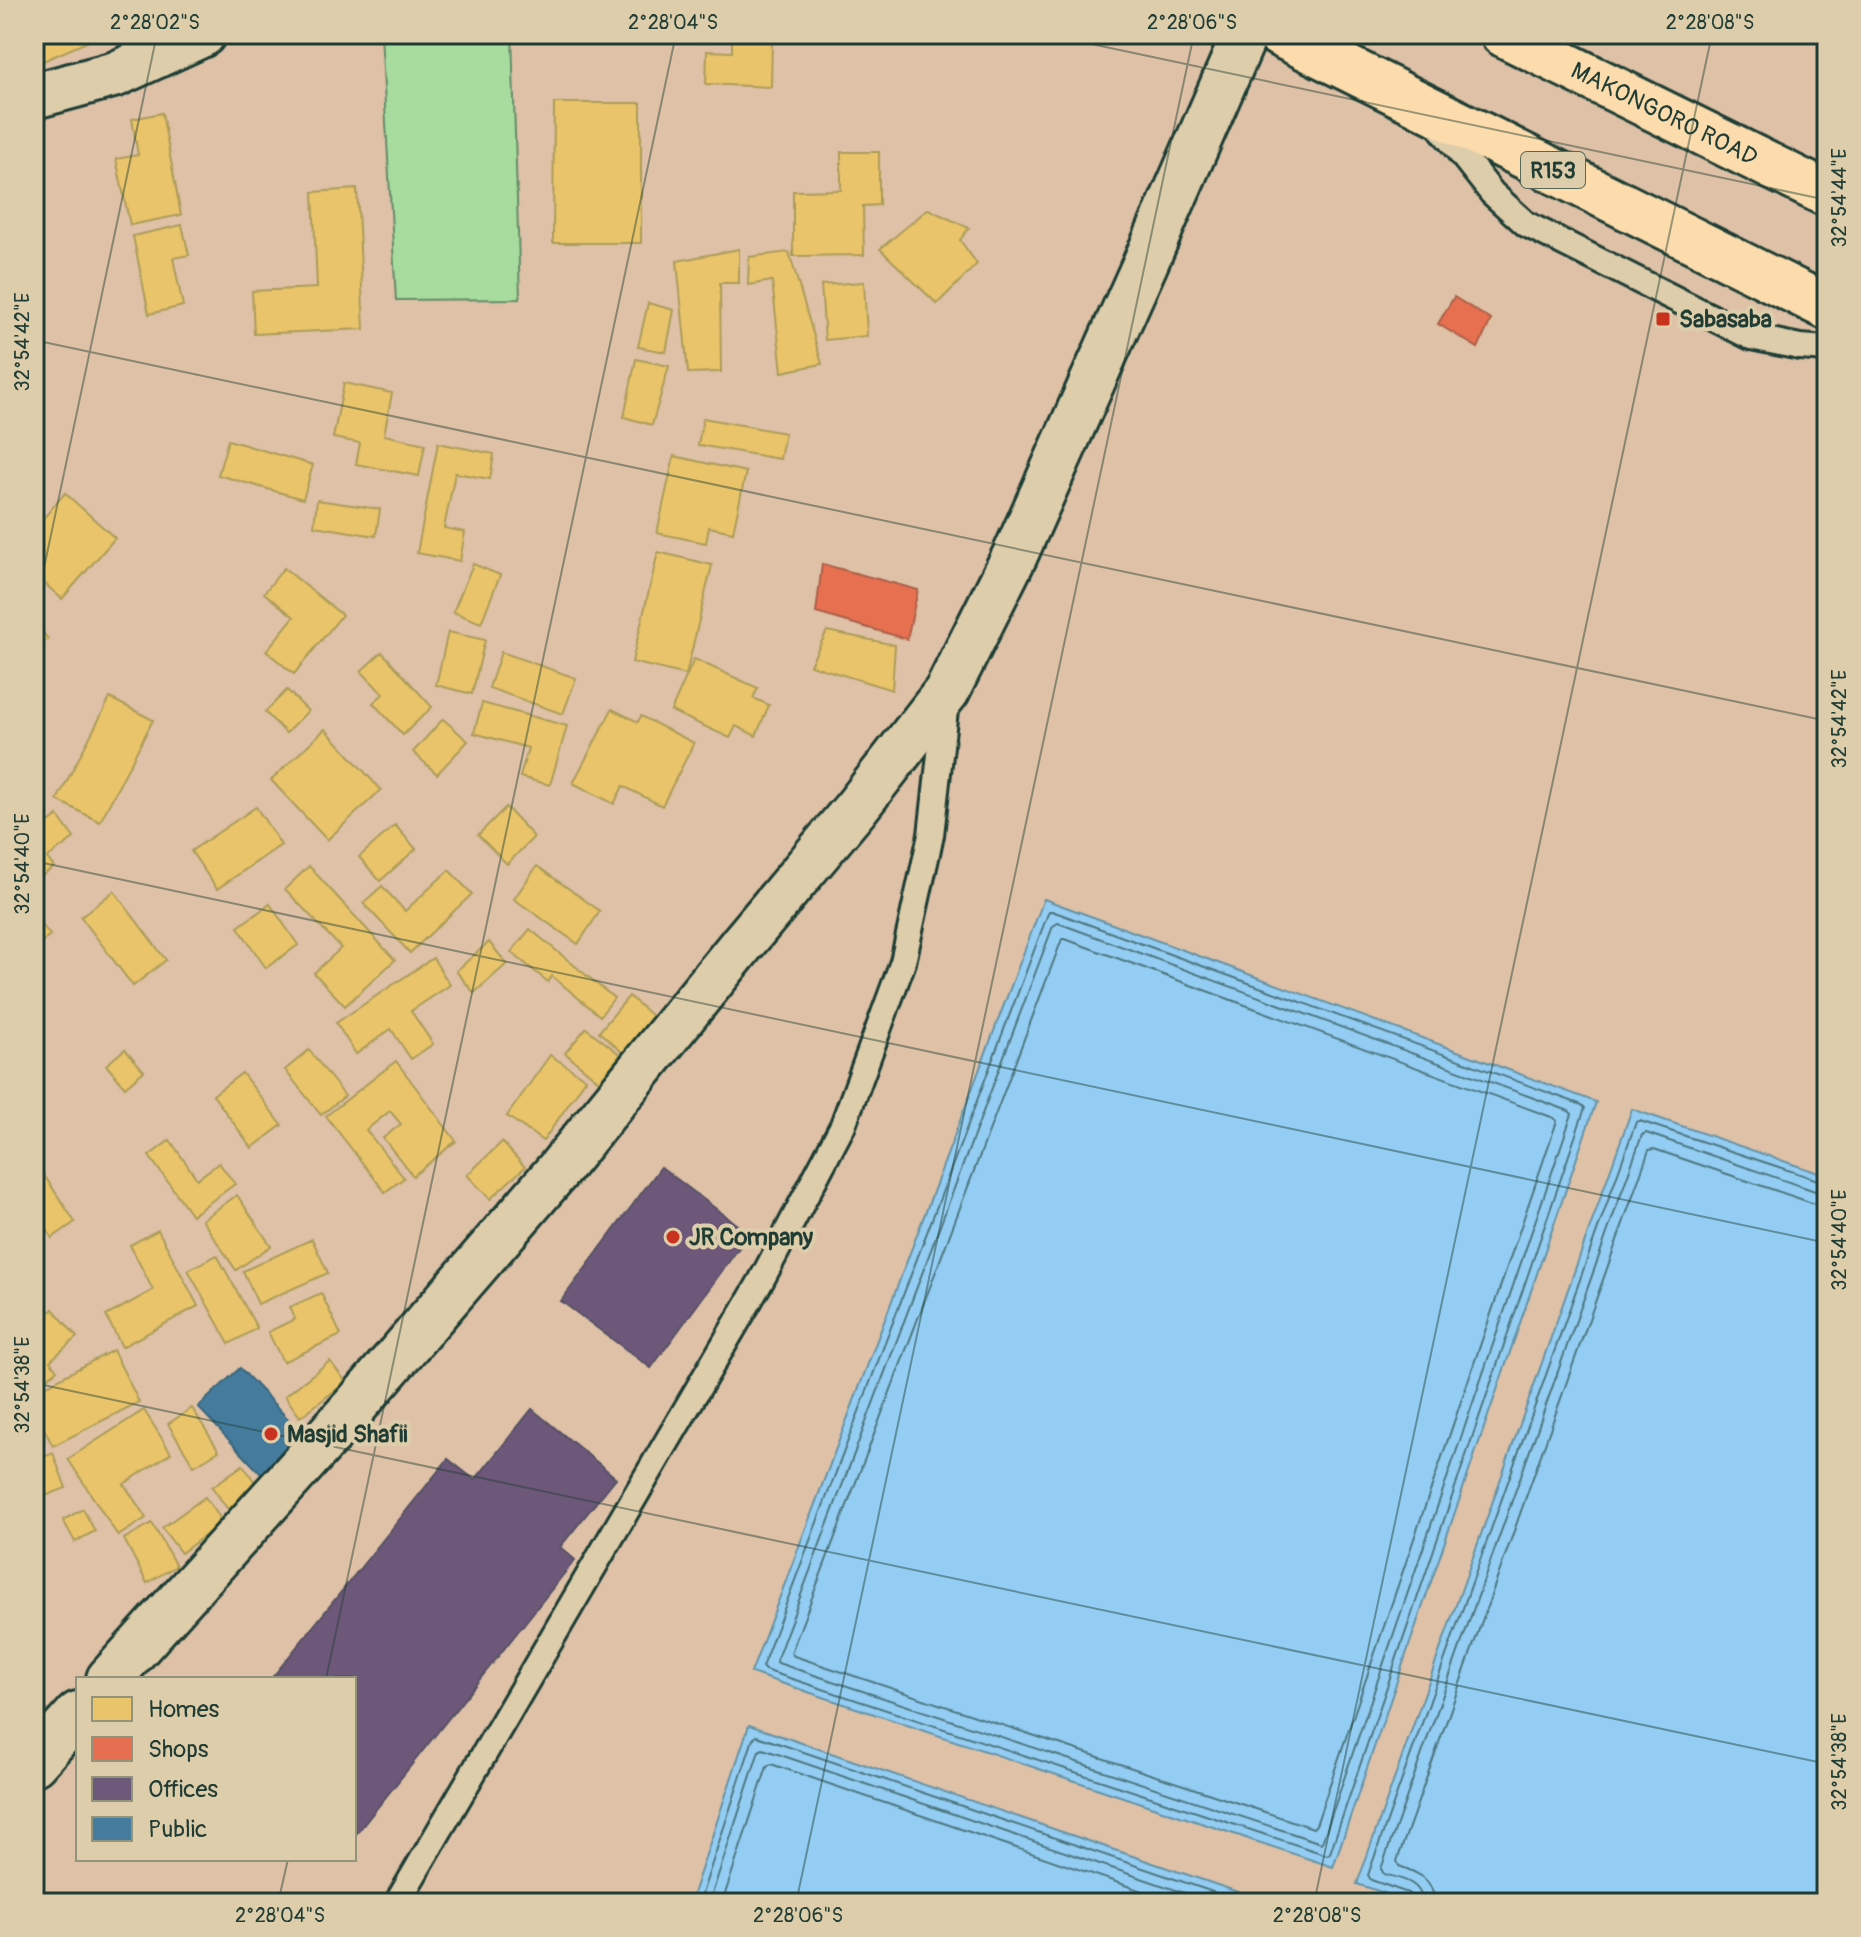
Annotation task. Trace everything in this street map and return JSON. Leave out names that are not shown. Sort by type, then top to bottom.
[{"type":"main road","name":"R153","points":[[1279,34],[1827,307]]},
{"type":"main road","name":"MAKONGORO ROAD","points":[[1503,34],[1827,194]]},
{"type":"street","points":[[34,96],[116,74],[203,34]]},
{"type":"street","points":[[111,1677],[355,1406],[560,1168],[856,808],[947,691],[1015,555],[1245,34]]},
{"type":"street","points":[[34,1763],[76,1716]]},
{"type":"lane","points":[[1423,105],[1492,193],[1526,224],[1751,337],[1827,349]]},
{"type":"lane","points":[[397,1903],[761,1281],[843,1125],[903,962],[931,835],[947,691]]},
{"type":"green space","points":[[381,34],[512,34],[520,299],[396,300]]},
{"type":"water","points":[[1044,899],[1596,1102],[1333,1867],[751,1673]]},
{"type":"water","points":[[1632,1109],[1827,1176],[1827,1903],[1415,1903],[1357,1884]]},
{"type":"water","points":[[749,1725],[1270,1903],[690,1903]]},
{"type":"building: Homes","points":[[34,34],[84,34],[87,42],[34,65]]},
{"type":"building: Homes","points":[[677,34],[708,34],[708,43],[677,41]]},
{"type":"building: Homes","points":[[740,34],[772,34],[771,87],[706,84],[707,51],[732,52],[732,39],[740,40]]},
{"type":"building: Homes","points":[[554,103],[641,103],[641,243],[553,243]]},
{"type":"building: Homes","points":[[162,113],[181,215],[130,225],[116,159],[138,155],[132,119]]},
{"type":"building: Homes","points":[[841,152],[879,152],[879,205],[863,206],[864,255],[793,256],[793,191],[841,190]]},
{"type":"building: Homes","points":[[357,189],[364,329],[254,334],[252,291],[317,288],[313,192]]},
{"type":"building: Homes","points":[[928,209],[969,228],[960,240],[977,264],[937,304],[880,249]]},
{"type":"building: Homes","points":[[182,225],[189,255],[173,258],[183,306],[149,314],[133,236]]},
{"type":"building: Homes","points":[[739,249],[739,283],[720,283],[721,372],[688,373],[677,261]]},
{"type":"building: Homes","points":[[789,252],[822,364],[782,372],[772,281],[748,285],[749,257]]},
{"type":"building: Homes","points":[[864,282],[867,336],[825,340],[821,285]]},
{"type":"building: Homes","points":[[648,303],[674,310],[666,352],[638,347]]},
{"type":"building: Homes","points":[[636,359],[669,366],[652,425],[624,417]]},
{"type":"building: Homes","points":[[344,383],[392,393],[384,435],[425,444],[419,476],[356,464],[360,443],[333,438]]},
{"type":"building: Homes","points":[[703,418],[785,433],[780,459],[698,445]]},
{"type":"building: Homes","points":[[228,440],[313,465],[303,499],[218,475]]},
{"type":"building: Homes","points":[[438,443],[494,454],[490,479],[455,473],[444,528],[465,532],[460,561],[417,553]]},
{"type":"building: Homes","points":[[674,456],[746,472],[733,532],[709,527],[706,543],[657,533]]},
{"type":"building: Homes","points":[[65,493],[115,538],[62,599],[34,574],[34,529]]},
{"type":"building: Homes","points":[[317,500],[380,509],[376,536],[314,526]]},
{"type":"building: Homes","points":[[658,552],[712,565],[686,675],[632,662]]},
{"type":"building: Homes","points":[[473,564],[500,575],[481,623],[453,612]]},
{"type":"building: Homes","points":[[284,568],[342,615],[294,674],[266,651],[294,617],[264,593]]},
{"type":"building: Homes","points":[[34,620],[48,639],[34,650]]},
{"type":"building: Homes","points":[[827,631],[895,645],[892,690],[810,665]]},
{"type":"building: Homes","points":[[448,632],[485,640],[472,694],[436,685]]},
{"type":"building: Homes","points":[[382,652],[432,707],[403,735],[373,703],[383,694],[361,671]]},
{"type":"building: Homes","points":[[501,652],[576,678],[563,714],[489,688]]},
{"type":"building: Homes","points":[[694,659],[758,688],[753,698],[769,705],[756,736],[736,726],[730,738],[671,711]]},
{"type":"building: Homes","points":[[287,690],[308,711],[286,733],[265,712]]},
{"type":"building: Homes","points":[[110,698],[153,720],[100,822],[57,800]]},
{"type":"building: Homes","points":[[482,703],[567,726],[550,785],[520,777],[528,748],[474,733]]},
{"type":"building: Homes","points":[[612,709],[638,722],[641,716],[694,743],[662,806],[623,786],[614,804],[573,783]]},
{"type":"building: Homes","points":[[443,719],[468,741],[437,774],[413,752]]},
{"type":"building: Homes","points":[[325,729],[381,790],[327,840],[271,780]]},
{"type":"building: Homes","points":[[256,807],[281,845],[217,889],[191,851]]},
{"type":"building: Homes","points":[[506,807],[534,837],[507,864],[478,835]]},
{"type":"building: Homes","points":[[58,816],[74,838],[47,858],[54,867],[34,881],[34,834]]},
{"type":"building: Homes","points":[[395,825],[416,849],[380,881],[359,857]]},
{"type":"building: Homes","points":[[309,866],[395,960],[345,1006],[314,973],[341,948],[285,889]]},
{"type":"building: Homes","points":[[537,866],[600,911],[578,944],[514,899]]},
{"type":"building: Homes","points":[[449,870],[472,894],[410,953],[363,903],[382,886],[405,911]]},
{"type":"building: Homes","points":[[114,891],[166,960],[133,986],[81,917]]},
{"type":"building: Homes","points":[[270,904],[298,945],[266,968],[238,927]]},
{"type":"building: Homes","points":[[34,915],[50,935],[34,949]]},
{"type":"building: Homes","points":[[530,929],[614,998],[600,1016],[552,976],[548,982],[511,952]]},
{"type":"building: Homes","points":[[489,942],[507,964],[474,993],[456,971]]},
{"type":"building: Homes","points":[[433,958],[450,985],[411,1011],[433,1044],[411,1059],[391,1029],[356,1054],[336,1023]]},
{"type":"building: Homes","points":[[629,996],[658,1021],[628,1057],[599,1032]]},
{"type":"building: Homes","points":[[586,1028],[625,1058],[604,1085],[565,1053]]},
{"type":"building: Homes","points":[[125,1049],[144,1071],[125,1087],[106,1065]]},
{"type":"building: Homes","points":[[309,1050],[345,1096],[321,1115],[285,1070]]},
{"type":"building: Homes","points":[[550,1055],[586,1079],[543,1141],[507,1116]]},
{"type":"building: Homes","points":[[396,1061],[456,1141],[413,1176],[383,1138],[401,1124],[390,1111],[366,1130],[404,1178],[385,1192],[326,1116]]},
{"type":"building: Homes","points":[[242,1073],[282,1125],[252,1148],[213,1095]]},
{"type":"building: Homes","points":[[170,1140],[197,1179],[219,1163],[235,1184],[192,1215],[149,1156]]},
{"type":"building: Homes","points":[[502,1142],[525,1167],[490,1199],[467,1175]]},
{"type":"building: Homes","points":[[40,1169],[75,1222],[52,1238],[34,1210],[34,1173]]},
{"type":"building: Homes","points":[[237,1195],[271,1246],[236,1270],[202,1220]]},
{"type":"building: Homes","points":[[34,1229],[44,1244],[34,1250]]},
{"type":"building: Homes","points":[[158,1230],[198,1306],[122,1347],[106,1316],[153,1290],[130,1245]]},
{"type":"building: Homes","points":[[312,1239],[328,1273],[258,1304],[243,1271]]},
{"type":"building: Homes","points":[[217,1255],[257,1328],[229,1344],[188,1270]]},
{"type":"building: Homes","points":[[321,1293],[341,1335],[283,1362],[268,1332],[295,1319],[290,1307]]},
{"type":"building: Homes","points":[[53,1309],[77,1337],[50,1361],[57,1370],[34,1389],[34,1326]]},
{"type":"building: Homes","points":[[113,1350],[139,1402],[53,1446],[34,1410],[34,1392]]},
{"type":"building: Homes","points":[[330,1361],[346,1382],[300,1417],[285,1396]]},
{"type":"building: Homes","points":[[192,1408],[219,1451],[194,1466],[168,1424]]},
{"type":"building: Homes","points":[[144,1410],[171,1453],[124,1484],[146,1518],[118,1536],[68,1459]]},
{"type":"building: Homes","points":[[53,1453],[66,1488],[34,1500],[34,1461]]},
{"type":"building: Homes","points":[[243,1465],[263,1494],[232,1515],[212,1487]]},
{"type":"building: Homes","points":[[205,1497],[223,1522],[181,1553],[162,1528]]},
{"type":"building: Homes","points":[[83,1509],[95,1531],[75,1542],[63,1520]]},
{"type":"building: Homes","points":[[152,1523],[176,1566],[147,1583],[124,1539]]},
{"type":"building: Homes","points":[[34,1697],[47,1717],[34,1725]]},
{"type":"building: Shops","points":[[1454,297],[1491,320],[1478,348],[1438,324]]},
{"type":"building: Shops","points":[[822,564],[918,590],[907,639],[816,613]]},
{"type":"building: Offices","points":[[661,1167],[749,1234],[651,1368],[561,1301]]},
{"type":"building: Offices","points":[[532,1409],[616,1478],[560,1547],[575,1560],[357,1833],[356,1677],[273,1677],[448,1459],[475,1480]]},
{"type":"building: Public","points":[[240,1368],[306,1438],[264,1477],[198,1407]]},
{"type":"place","name":"Sabasaba","points":[[1663,319]]},
{"type":"place","name":"JR Company","points":[[673,1237]]},
{"type":"place","name":"Masjid Shafii","points":[[271,1434]]}]
